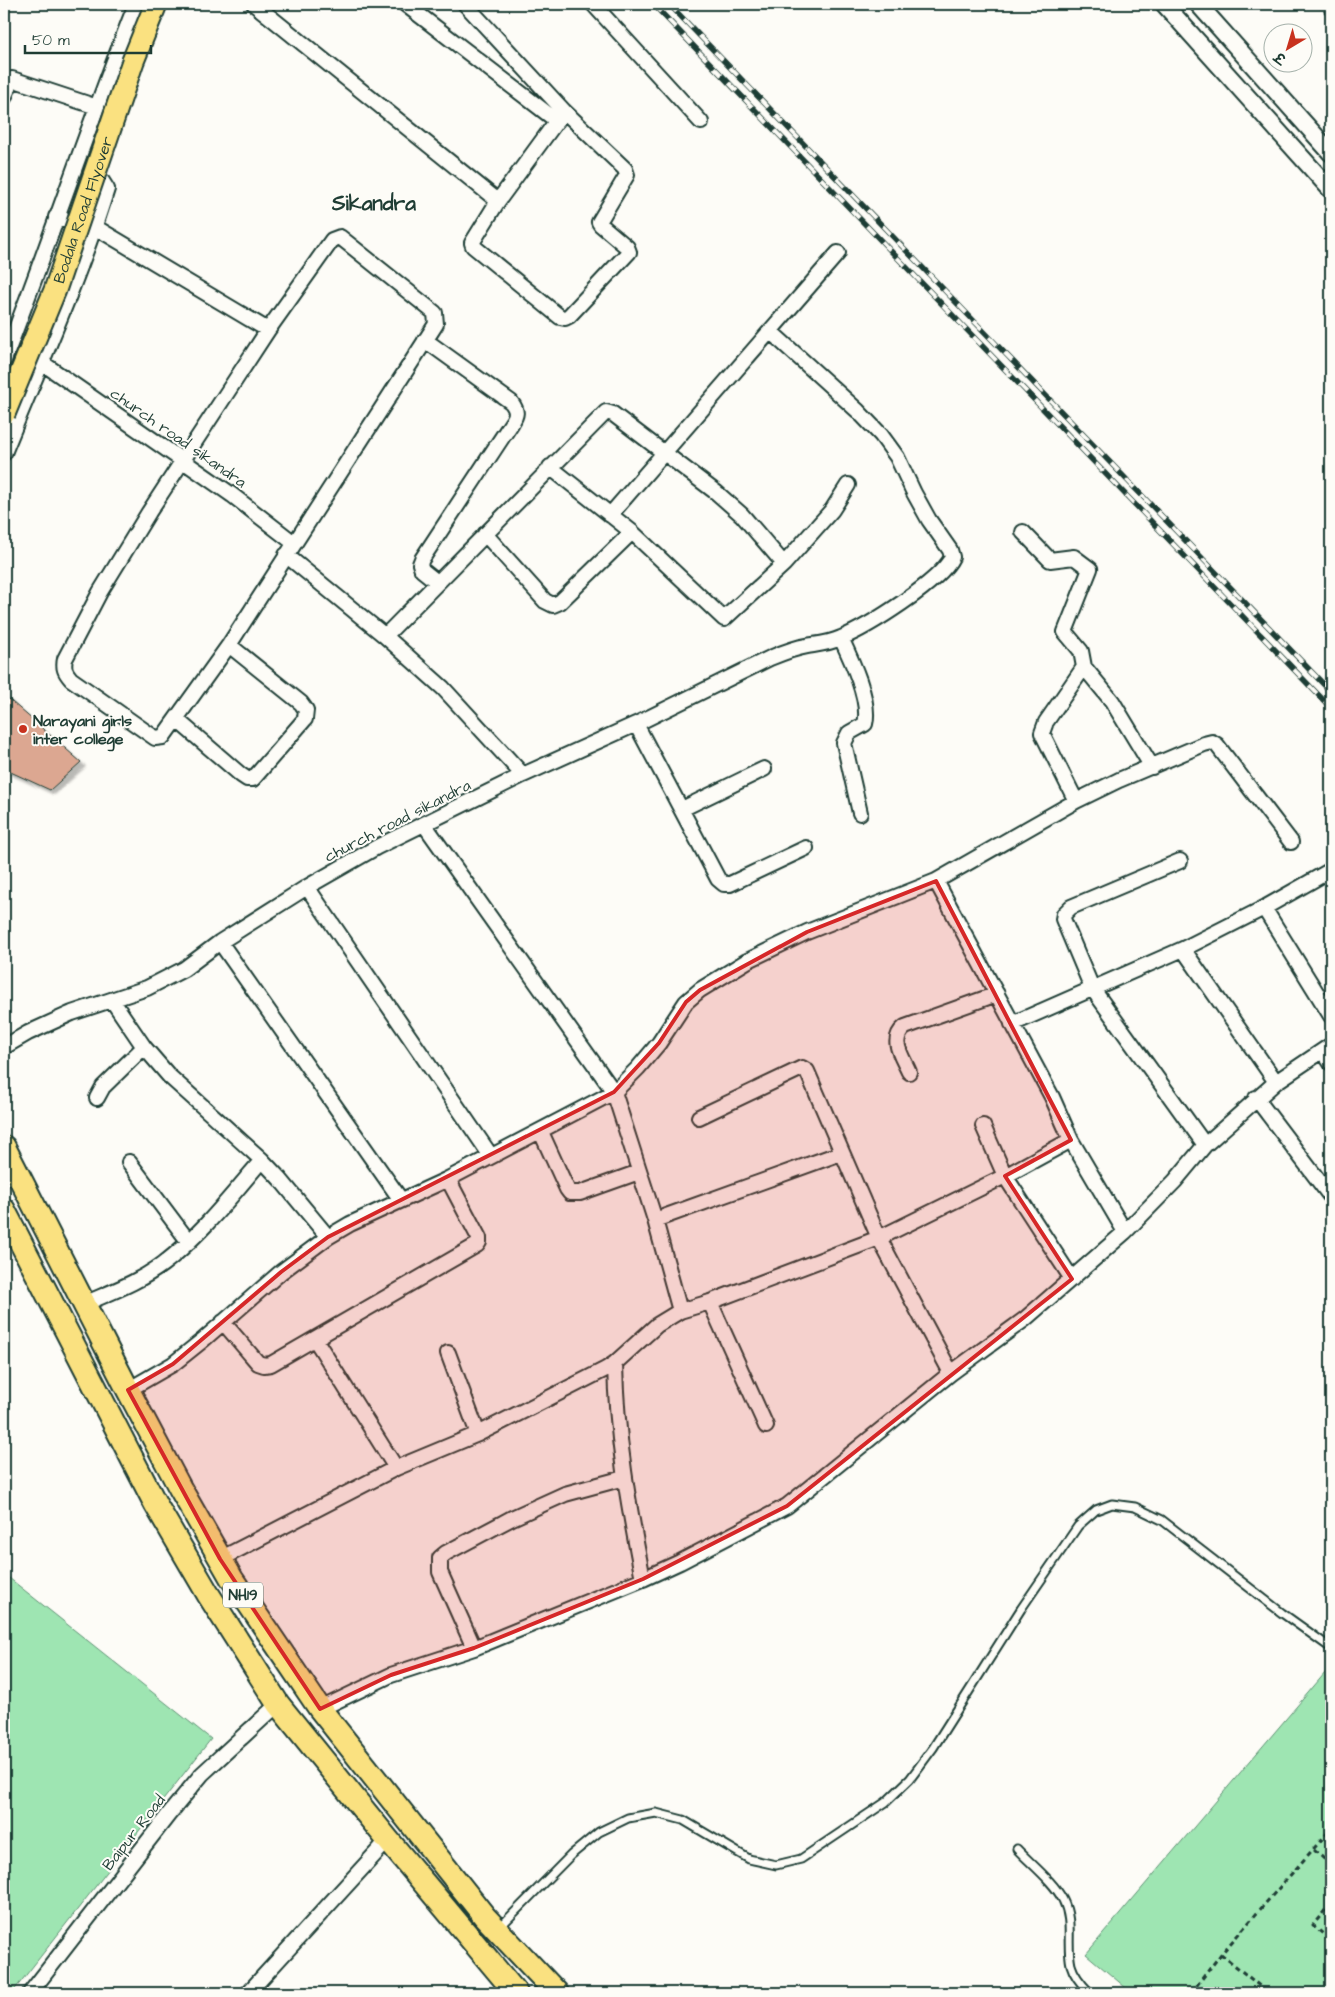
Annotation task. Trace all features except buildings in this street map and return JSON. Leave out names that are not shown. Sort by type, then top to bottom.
[{"type":"highway","name":"NH19","points":[[4,1148],[128,1390],[220,1559],[320,1709],[472,1902],[557,1993]]},
{"type":"highway","name":"NH19","points":[[4,1210],[156,1505],[208,1594],[278,1704],[388,1840],[516,1993]]},
{"type":"main road","name":"Bodala Road Flyover","points":[[4,414],[55,290],[133,62],[156,4]]},
{"type":"street","points":[[4,360],[33,287],[56,217],[136,4]]},
{"type":"street","points":[[254,4],[498,202]]},
{"type":"street","points":[[405,4],[561,116],[625,169],[626,179],[600,224],[629,249],[628,255],[565,318],[560,317],[473,246],[473,240],[498,202],[561,116]]},
{"type":"street","points":[[466,4],[561,116]]},
{"type":"street","points":[[593,4],[701,122]]},
{"type":"street","points":[[1164,4],[1331,190]]},
{"type":"street","points":[[1198,4],[1331,153]]},
{"type":"street","points":[[4,98],[8,78],[97,107]]},
{"type":"street","points":[[4,452],[95,227],[106,189],[94,167],[79,154]]},
{"type":"street","points":[[56,217],[95,227],[268,330]]},
{"type":"street","points":[[340,237],[435,313],[436,324],[229,645],[163,737],[155,738],[71,679],[65,673],[64,666],[100,592],[268,330],[332,240],[340,237]]},
{"type":"street","points":[[610,515],[838,253]]},
{"type":"street","name":"church road sikandra","points":[[4,1047],[28,1033],[72,1013],[147,988],[184,969],[220,942],[307,887],[377,847],[523,775],[636,724],[770,658],[793,649],[825,644],[841,638],[877,618],[928,584],[948,566],[952,557],[950,550],[929,520],[897,457],[881,434],[770,331]]},
{"type":"street","points":[[426,340],[511,402],[516,409],[516,416],[511,424],[422,558],[420,564],[422,570],[437,582]]},
{"type":"street","name":"church road sikandra","points":[[41,362],[232,495],[294,543]]},
{"type":"street","points":[[385,636],[606,412],[613,414],[665,453],[742,515],[784,564]]},
{"type":"street","points":[[550,467],[632,532],[724,619],[784,564],[832,510],[848,485]]},
{"type":"street","points":[[485,534],[545,601],[553,605],[560,602],[632,532]]},
{"type":"street","points":[[1023,532],[1050,560],[1074,557],[1090,569],[1065,632],[1081,650],[1084,667],[1112,701],[1152,767]]},
{"type":"street","points":[[286,555],[385,636],[443,688],[523,775]]},
{"type":"street","points":[[841,638],[856,670],[864,705],[864,724],[849,733],[844,743],[860,813]]},
{"type":"street","points":[[176,719],[247,779],[253,779],[305,719],[306,710],[301,703],[229,645]]},
{"type":"street","points":[[1076,801],[1042,733],[1046,722],[1084,667]]},
{"type":"street","points":[[636,724],[718,879],[724,884],[730,884],[806,848]]},
{"type":"street","points":[[128,1390],[173,1364],[281,1272],[328,1237],[541,1132],[614,1092],[649,1056],[686,1002],[700,990],[747,961],[807,932],[936,881],[1076,801],[1212,742],[1217,745],[1291,842]]},
{"type":"street","points":[[682,809],[764,769]]},
{"type":"street","points":[[424,824],[614,1092],[655,1220],[680,1311]]},
{"type":"street","points":[[1180,861],[1067,910],[1063,919],[1092,988],[1205,1145]]},
{"type":"street","points":[[1012,1024],[1183,949],[1264,908],[1331,870]]},
{"type":"street","points":[[936,881],[1052,1097],[1071,1140],[1125,1232]]},
{"type":"street","points":[[307,887],[491,1156]]},
{"type":"street","points":[[1264,908],[1331,1016]]},
{"type":"street","points":[[220,942],[401,1200]]},
{"type":"street","points":[[1183,949],[1276,1082]]},
{"type":"street","points":[[909,1072],[898,1048],[896,1039],[898,1032],[905,1027],[997,994]]},
{"type":"street","points":[[112,1000],[144,1047],[169,1076],[262,1160],[328,1237]]},
{"type":"street","points":[[98,1098],[104,1087],[144,1047]]},
{"type":"street","points":[[320,1709],[391,1675],[474,1648],[642,1579],[680,1562],[787,1506],[951,1373],[1025,1318],[1072,1279],[1125,1232],[1175,1181],[1205,1145],[1256,1098],[1276,1082],[1327,1048],[1331,1063]]},
{"type":"street","points":[[699,1117],[802,1068],[806,1071],[879,1238],[951,1373]]},
{"type":"street","points":[[1256,1098],[1331,1197]]},
{"type":"street","points":[[983,1126],[1005,1176],[1072,1279]]},
{"type":"street","points":[[541,1132],[570,1193],[580,1193],[639,1172]]},
{"type":"street","points":[[220,1559],[396,1468],[478,1434],[615,1363],[657,1325],[680,1311],[710,1302],[879,1238],[1005,1176],[1071,1140]]},
{"type":"street","points":[[655,1220],[841,1153]]},
{"type":"street","points":[[84,1304],[131,1284],[162,1264],[189,1242],[262,1160]]},
{"type":"street","points":[[129,1162],[189,1242]]},
{"type":"street","points":[[223,1322],[258,1363],[264,1365],[271,1364],[478,1243],[479,1238],[448,1179]]},
{"type":"street","points":[[710,1302],[766,1426]]},
{"type":"street","points":[[315,1339],[396,1468]]},
{"type":"street","points":[[448,1353],[478,1434]]},
{"type":"street","points":[[615,1363],[615,1400],[624,1478],[642,1579]]},
{"type":"street","points":[[474,1648],[440,1572],[440,1558],[512,1518],[565,1494],[624,1478]]},
{"type":"street","name":"Baipur Road","points":[[30,1993],[202,1774],[278,1704]]},
{"type":"street","points":[[248,1993],[388,1840]]},
{"type":"lane","points":[[497,1930],[571,1855],[599,1832],[628,1818],[656,1813],[683,1820],[748,1859],[776,1865],[801,1859],[886,1802],[910,1779],[933,1748],[1021,1609],[1078,1526],[1096,1510],[1112,1504],[1135,1508],[1162,1520],[1282,1613],[1331,1648]]},
{"type":"lane","points":[[1017,1849],[1054,1887],[1063,1901],[1070,1922],[1071,1964],[1078,1980],[1090,1993]]},
{"type":"path","points":[[1318,4],[1331,18]]},
{"type":"path","points":[[1191,1993],[1221,1954],[1331,1829]]},
{"type":"path","points":[[1314,1850],[1331,1864]]},
{"type":"path","points":[[1331,1903],[1313,1925],[1331,1940]]},
{"type":"path","points":[[1221,1954],[1268,1993]]},
{"type":"path","points":[[1328,1993],[1331,1989]]},
{"type":"highlighted area","points":[[936,881],[1071,1140],[1005,1176],[1072,1279],[787,1506],[643,1579],[474,1648],[391,1675],[320,1709],[220,1559],[128,1390],[173,1364],[281,1272],[328,1237],[614,1092],[659,1043],[686,1002],[700,990],[807,932]]},
{"type":"green space","points":[[4,1574],[211,1739],[12,1993],[4,1993]]},
{"type":"green space","points":[[1331,1666],[1331,1993],[1132,1993],[1086,1954]]},
{"type":"railway","points":[[653,4],[1331,708]]},
{"type":"railway","points":[[669,4],[1331,692]]},
{"type":"place","name":"Narayani girls inter college","points":[[23,729]]},
{"type":"district","name":"Sikandra","points":[[374,203]]}]
